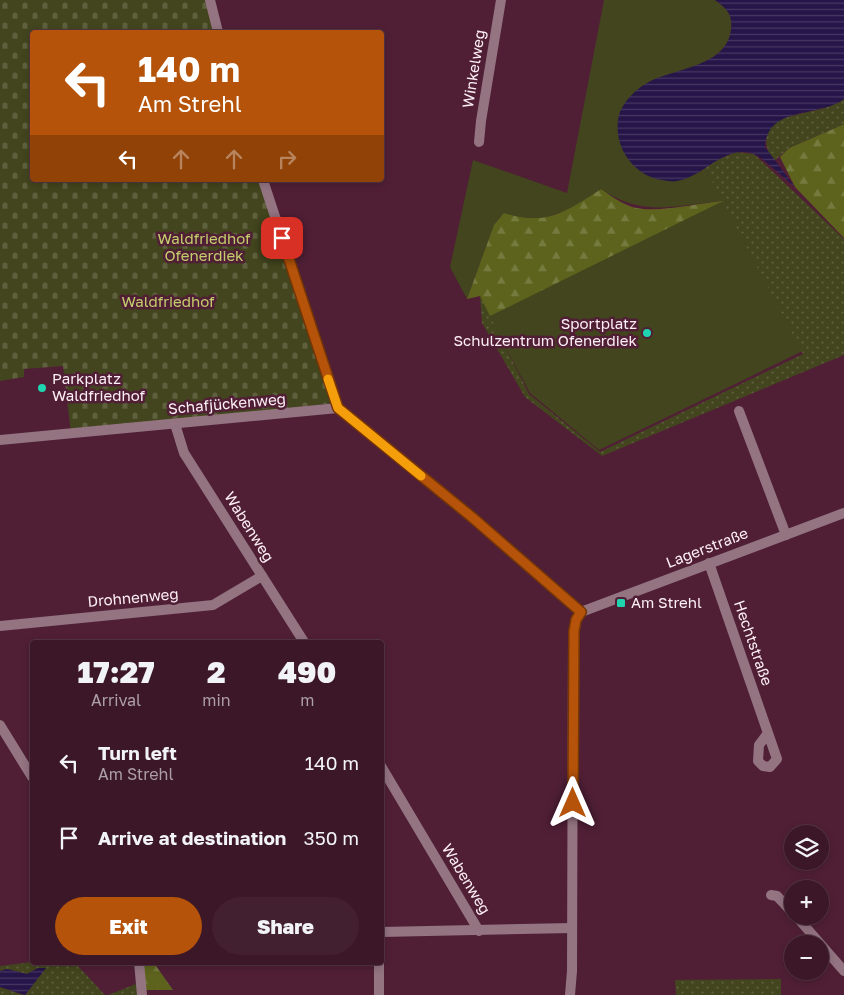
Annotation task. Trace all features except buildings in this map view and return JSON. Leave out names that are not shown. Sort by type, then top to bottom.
[{"type":"street","points":[[210,0],[218,30]]},
{"type":"street","name":"Winkelweg","points":[[480,142],[481,121],[501,0]]},
{"type":"street","points":[[264,182],[338,408],[473,518],[581,612],[576,620],[574,631],[570,995]]},
{"type":"street","name":"Schafjückenweg","points":[[0,440],[338,408]]},
{"type":"street","points":[[738,411],[786,534]]},
{"type":"street","name":"Wabenweg","points":[[175,424],[184,453],[303,640]]},
{"type":"street","name":"Lagerstraße","points":[[581,612],[709,562],[844,513]]},
{"type":"street","name":"Hechtstraße","points":[[709,562],[768,733]]},
{"type":"street","name":"Drohnenweg","points":[[0,626],[213,605],[262,576]]},
{"type":"street","points":[[0,726],[30,774]]},
{"type":"street","name":"Wabenweg","points":[[384,771],[479,931]]},
{"type":"street","points":[[771,895],[777,896],[784,903]]},
{"type":"street","points":[[804,925],[844,971]]},
{"type":"street","points":[[384,932],[572,928]]},
{"type":"street","points":[[139,965],[142,995]]},
{"type":"street","points":[[379,965],[379,995]]},
{"type":"green space","name":"Waldfriedhof","points":[[0,0],[210,0],[218,30],[30,30],[30,182],[264,182],[335,403],[71,433],[63,366],[24,369],[24,377],[0,381]]},
{"type":"green space","name":"Sportplatz Schulzentrum Ofenerdiek","points":[[604,0],[715,0],[729,13],[731,31],[727,43],[720,52],[698,65],[644,85],[636,91],[620,112],[698,173],[705,168],[805,350],[599,450],[530,393],[489,316],[720,201],[673,207],[644,206],[616,198],[601,189],[571,209],[541,219],[523,220],[494,226],[467,299],[450,267],[473,160],[567,193]]},
{"type":"green space","points":[[844,99],[844,124],[789,148],[773,162],[767,144],[768,131],[775,123],[787,117],[832,105]]},
{"type":"green space","points":[[844,124],[844,238],[795,187],[780,157],[789,148]]},
{"type":"green space","points":[[736,152],[754,154],[844,239],[844,355],[602,456],[525,397],[482,323],[480,296],[529,394],[600,452],[803,354],[705,168],[717,160]]},
{"type":"green space","points":[[601,189],[632,207],[642,209],[664,209],[723,201],[488,317],[480,296],[467,299],[494,225],[504,213],[519,217],[544,217],[566,210]]},
{"type":"green space","points":[[30,962],[30,965],[77,965],[105,995],[25,995],[45,969],[38,968],[27,974],[7,969],[0,971],[0,966]]},
{"type":"green space","points":[[139,965],[155,965],[173,990],[142,990]]},
{"type":"green space","points":[[781,979],[781,995],[676,995],[675,980]]},
{"type":"green space","points":[[141,982],[143,995],[108,995]]},
{"type":"green space","points":[[0,987],[24,995],[0,995]]},
{"type":"shaded area","points":[[715,0],[844,0],[844,99],[821,109],[784,118],[775,124],[768,134],[765,147],[795,187],[754,154],[733,153],[696,174],[672,181],[656,179],[641,172],[633,165],[623,151],[618,134],[618,117],[625,103],[632,95],[649,82],[710,59],[720,52],[727,42],[731,30],[730,16],[726,9]]},
{"type":"shaded area","points":[[38,968],[46,968],[25,995],[0,987],[0,971],[7,969],[27,974]]},
{"type":"slow traffic","points":[[328,379],[338,408],[421,476]]},
{"type":"place","name":"Sportplatz Schulzentrum Ofenerdiek","points":[[647,333]]},
{"type":"place","name":"Parkplatz Waldfriedhof","points":[[42,388]]},
{"type":"place","name":"Am Strehl","points":[[621,603]]},
{"type":"route","points":[[282,238],[338,408],[473,518],[581,612],[576,620],[574,631],[573,803]]},
{"type":"park label","name":"Waldfriedhof Ofenerdiek","points":[[204,248]]}]
